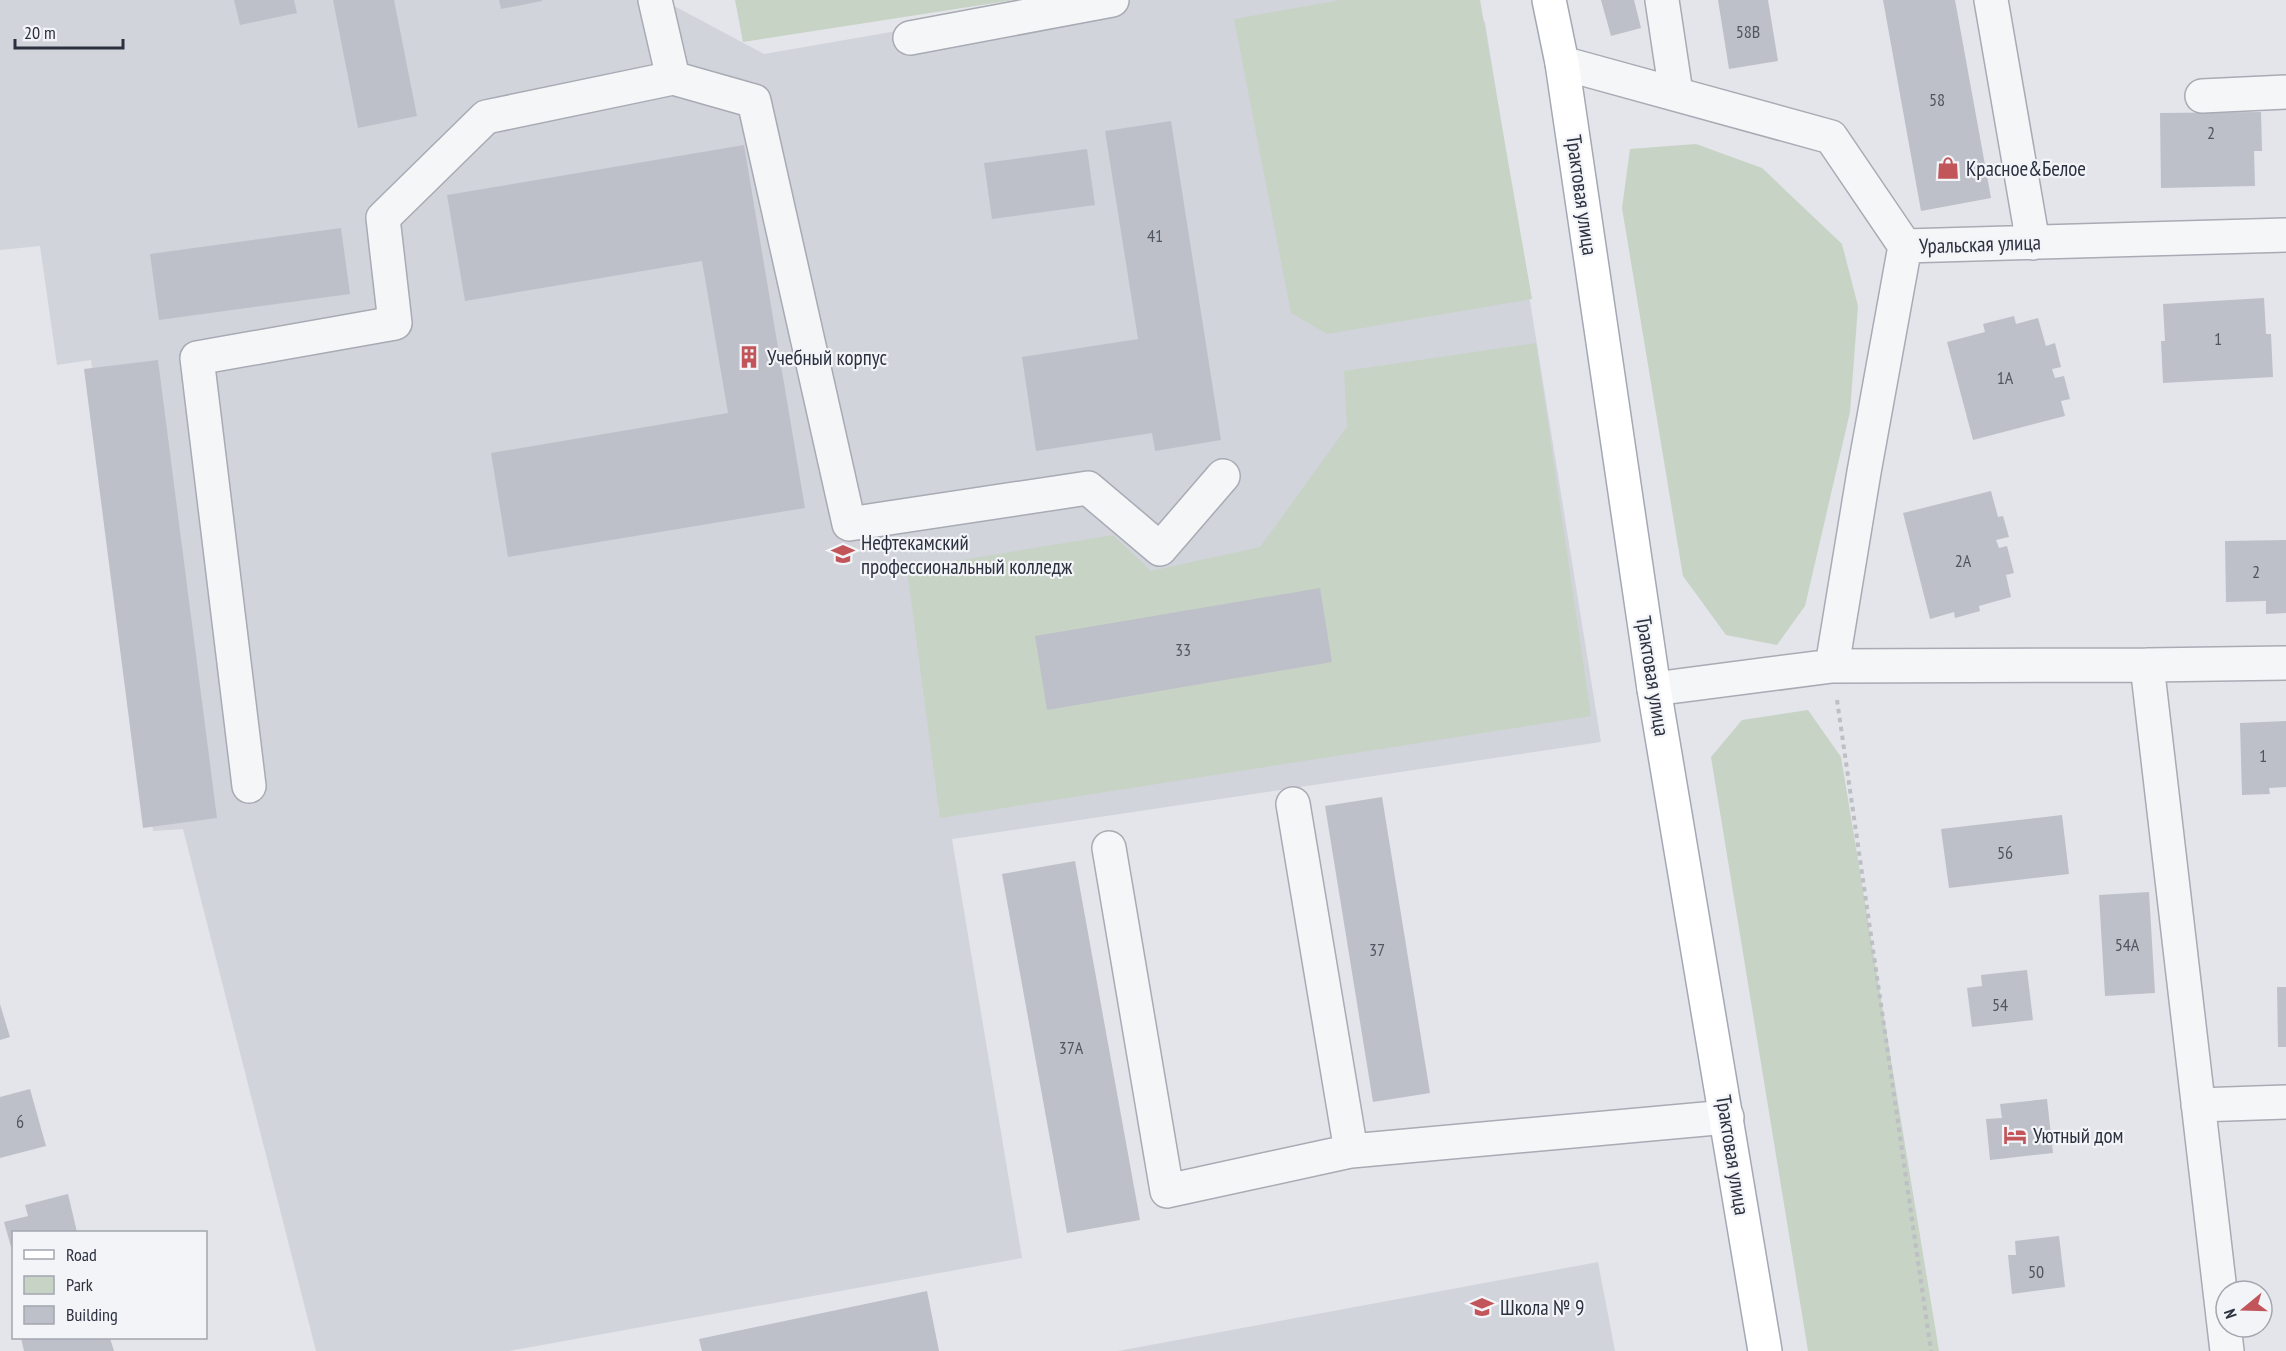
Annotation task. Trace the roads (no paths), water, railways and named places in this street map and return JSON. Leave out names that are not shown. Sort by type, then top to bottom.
[{"type":"main road","name":"Трактовая улица","points":[[1549,0],[1562,63],[1654,689],[1765,1351]]},
{"type":"street","points":[[655,0],[674,78]]},
{"type":"street","points":[[910,38],[1112,0]]},
{"type":"street","points":[[1662,0],[1676,93]]},
{"type":"street","points":[[1991,0],[2033,243]]},
{"type":"street","name":"Уральская улица","points":[[1562,63],[1831,137],[1905,246],[2286,235]]},
{"type":"street","points":[[249,786],[197,358],[395,323],[383,218],[486,117],[674,78],[754,101],[849,524],[1088,488],[1160,549],[1223,476]]},
{"type":"street","points":[[2202,96],[2286,92]]},
{"type":"street","points":[[1832,666],[1905,246]]},
{"type":"street","points":[[1654,689],[1832,666],[2286,663]]},
{"type":"street","points":[[2147,665],[2227,1351]]},
{"type":"street","points":[[1293,804],[1351,1151]]},
{"type":"street","points":[[1108,848],[1167,1191],[1351,1151],[1727,1117]]},
{"type":"street","points":[[2198,1105],[2286,1102]]},
{"type":"place","name":"Красное&Белое","points":[[1948,168]]},
{"type":"place","name":"Учебный корпус","points":[[749,357]]},
{"type":"place","name":"Нефтекамский профессиональный колледж","points":[[843,554]]},
{"type":"place","name":"Уютный дом","points":[[2015,1135]]},
{"type":"place","name":"Школа № 9","points":[[1482,1307]]}]
